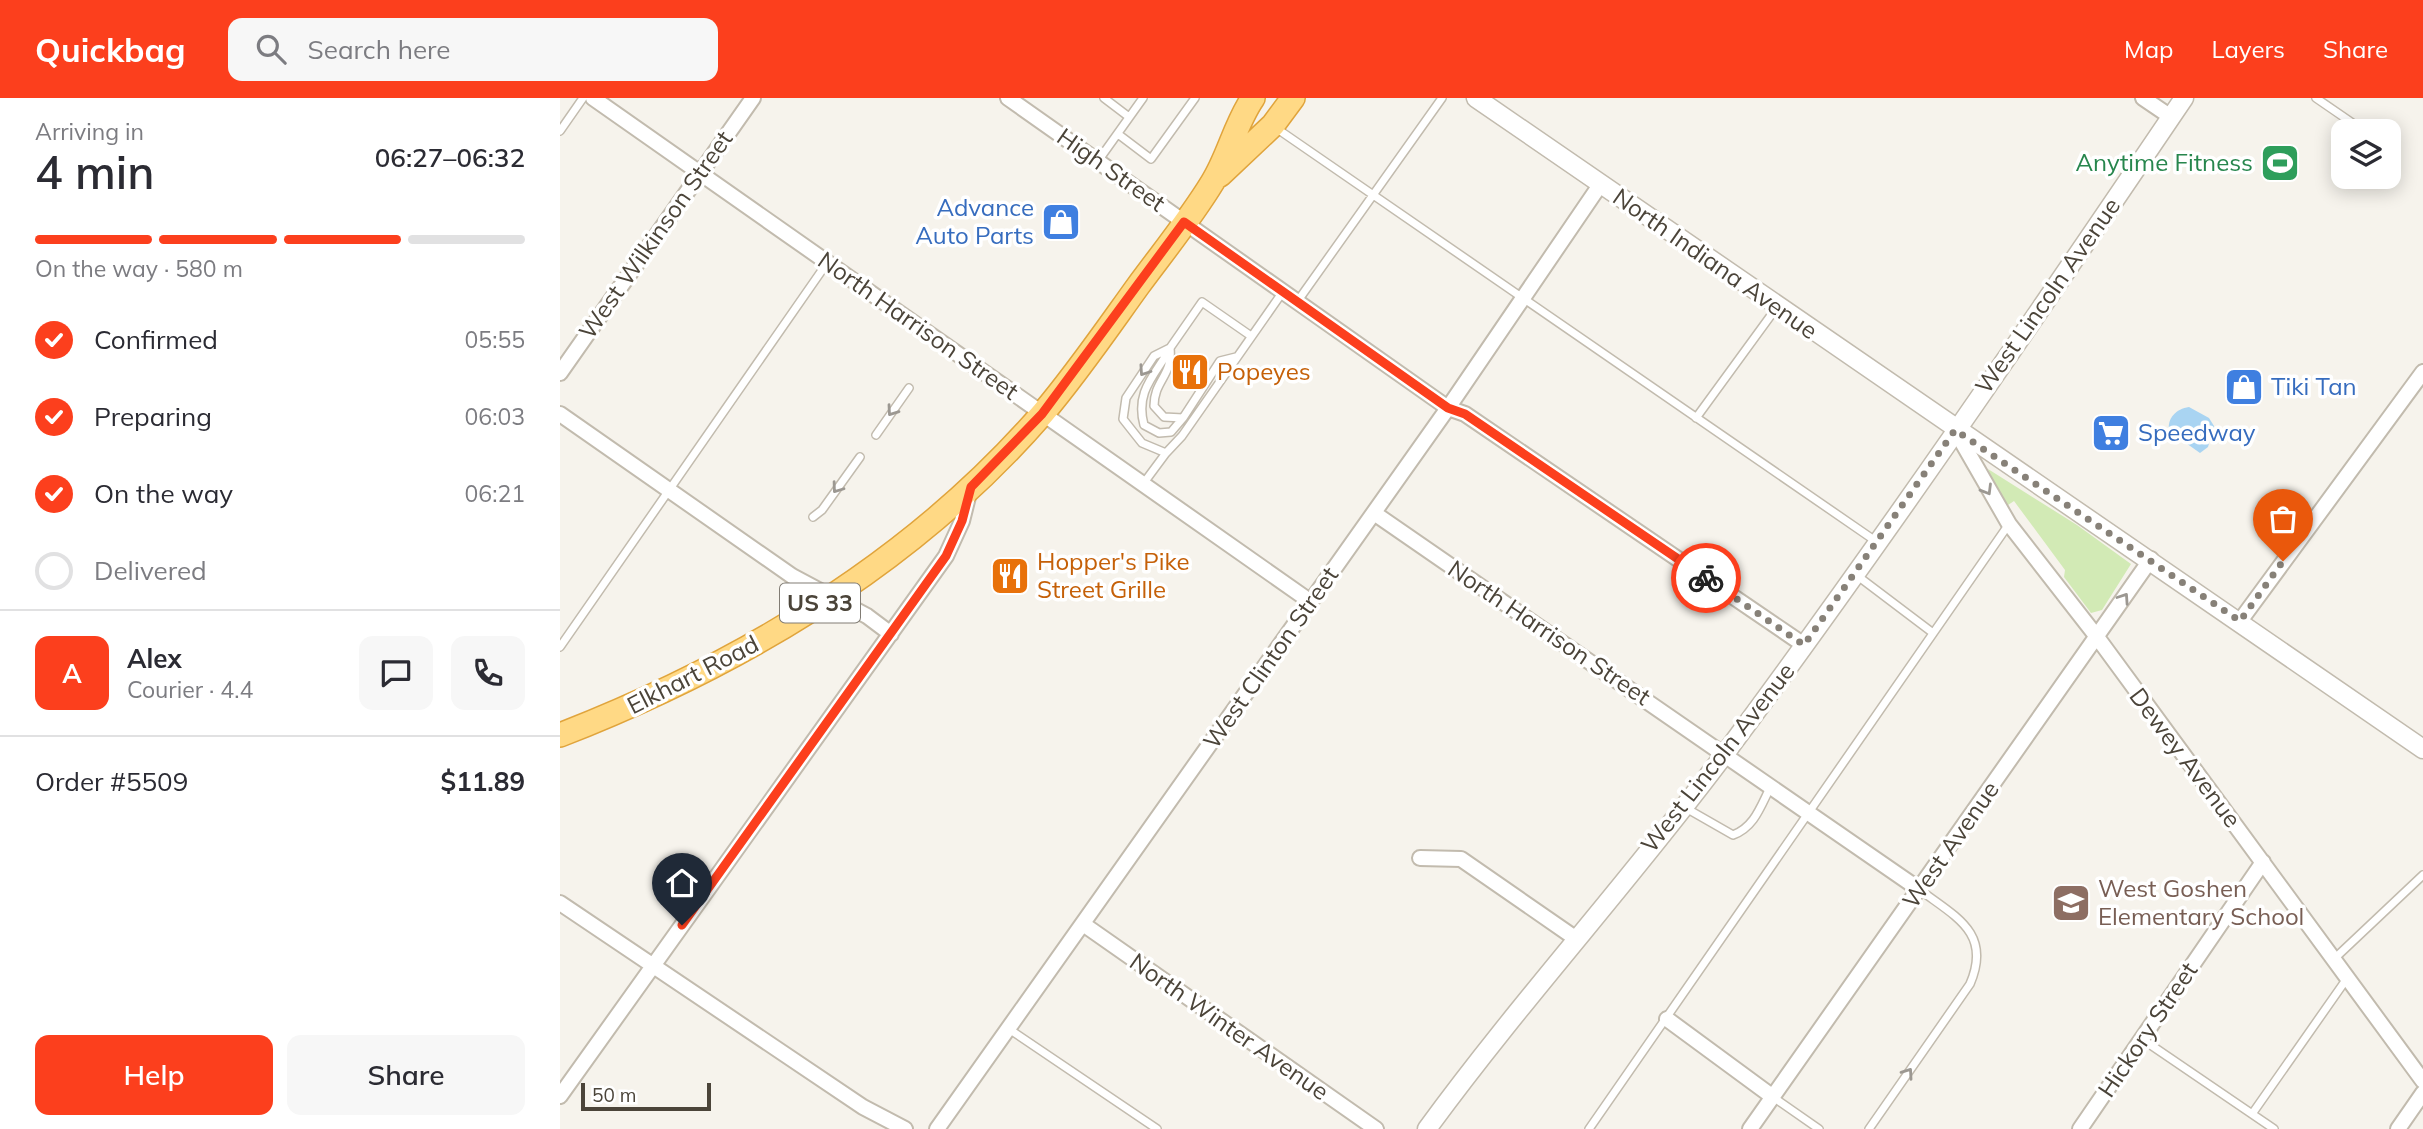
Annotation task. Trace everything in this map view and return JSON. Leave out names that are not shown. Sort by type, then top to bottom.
[{"type":"highway","name":"US 33","points":[[1042,414],[1213,182],[1253,98]]},
{"type":"highway","points":[[1213,182],[1273,125],[1293,98]]},
{"type":"highway","name":"Elkhart Road","points":[[560,735],[631,707],[726,662],[830,597],[866,573],[971,487],[1042,414]]},
{"type":"street","name":"North Harrison Street","points":[[593,98],[1311,602]]},
{"type":"street","name":"West Wilkinson Street","points":[[560,373],[752,98]]},
{"type":"street","points":[[2143,98],[2171,117]]},
{"type":"street","name":"West Lincoln Avenue","points":[[1427,1129],[1575,938],[1725,754],[1855,574],[2184,98]]},
{"type":"street","name":"High Street","points":[[1016,100],[1282,293],[1448,408],[1465,414],[1804,645]]},
{"type":"street","name":"North Indiana Avenue","points":[[1481,100],[1955,430],[2151,559],[2423,749]]},
{"type":"street","name":"West Clinton Street","points":[[937,1129],[1448,408],[1601,185]]},
{"type":"street","points":[[2240,621],[2423,372]]},
{"type":"street","points":[[560,414],[792,576],[891,634]]},
{"type":"street","name":"Dewey Avenue","points":[[1955,430],[2009,524],[2096,637],[2423,1081]]},
{"type":"street","points":[[560,1096],[946,556],[962,521],[971,487]]},
{"type":"street","name":"North Harrison Street","points":[[1374,513],[1920,890]]},
{"type":"street","name":"West Avenue","points":[[1750,1129],[2151,559]]},
{"type":"street","points":[[1420,858],[1461,859],[1575,938]]},
{"type":"street","name":"Hickory Street","points":[[2080,1129],[2263,862]]},
{"type":"street","points":[[560,903],[863,1107],[905,1129]]},
{"type":"street","name":"North Winter Avenue","points":[[1083,924],[1376,1129]]},
{"type":"street","points":[[1667,1019],[1773,1097]]},
{"type":"street","points":[[2398,1129],[2423,1093]]},
{"type":"lane","points":[[560,131],[583,98]]},
{"type":"lane","points":[[1104,98],[1129,117]]},
{"type":"lane","points":[[1098,161],[1143,98]]},
{"type":"lane","points":[[1118,134],[1151,159],[1195,98]]},
{"type":"lane","points":[[1297,302],[1442,98]]},
{"type":"lane","points":[[2316,98],[2347,119]]},
{"type":"lane","points":[[1273,125],[1522,300],[1877,542]]},
{"type":"lane","points":[[560,647],[828,262]]},
{"type":"lane","points":[[1143,484],[1182,436],[1282,293]]},
{"type":"lane","points":[[1237,357],[1220,361],[1171,432],[1158,433],[1144,425],[1140,412],[1141,395],[1202,302],[1251,336]]},
{"type":"lane","points":[[1696,418],[1777,307]]},
{"type":"lane","points":[[1171,348],[1172,364],[1154,392],[1154,406],[1164,417],[1183,418]]},
{"type":"lane","points":[[1166,453],[1142,443],[1123,419],[1126,398],[1133,387],[1154,356],[1171,348]]},
{"type":"lane","points":[[876,435],[909,388]]},
{"type":"lane","points":[[813,517],[822,510],[860,457]]},
{"type":"lane","points":[[1590,1129],[2009,524]]},
{"type":"lane","points":[[1855,574],[1933,633]]},
{"type":"lane","points":[[1684,807],[1733,835],[1744,831],[1754,820],[1771,785]]},
{"type":"lane","points":[[2334,959],[2423,875]]},
{"type":"lane","points":[[1869,1129],[1969,984],[1977,967],[1978,949],[1973,935],[1962,921],[1920,890]]},
{"type":"lane","points":[[2252,1114],[2348,977]]},
{"type":"lane","points":[[1009,1029],[1157,1129]]},
{"type":"lane","points":[[2141,1039],[2274,1129]]},
{"type":"lane","points":[[1773,1097],[1819,1129]]},
{"type":"green space","points":[[1988,469],[2077,525],[2131,564],[2102,610],[2091,613],[2064,577],[2065,570],[2014,501],[2005,507]]},
{"type":"water","points":[[2189,407],[2209,418],[2214,426],[2208,447],[2200,453],[2169,431],[2169,422],[2173,415]]},
{"type":"way so far","points":[[1706,578],[1804,645],[1955,430],[2240,621],[2283,561]]},
{"type":"place","name":"Anytime Fitness","points":[[2280,163]]},
{"type":"place","name":"Advance Auto Parts","points":[[1061,222]]},
{"type":"place","name":"Popeyes","points":[[1190,372]]},
{"type":"place","name":"Tiki Tan","points":[[2244,387]]},
{"type":"place","name":"Speedway","points":[[2111,433]]},
{"type":"place","name":"Hopper's Pike Street Grille","points":[[1010,576]]},
{"type":"place","name":"West Goshen Elementary School","points":[[2071,903]]},
{"type":"route","points":[[682,925],[946,556],[962,521],[971,487],[1042,414],[1097,344],[1184,222],[1448,408],[1465,414],[1706,578]]}]
